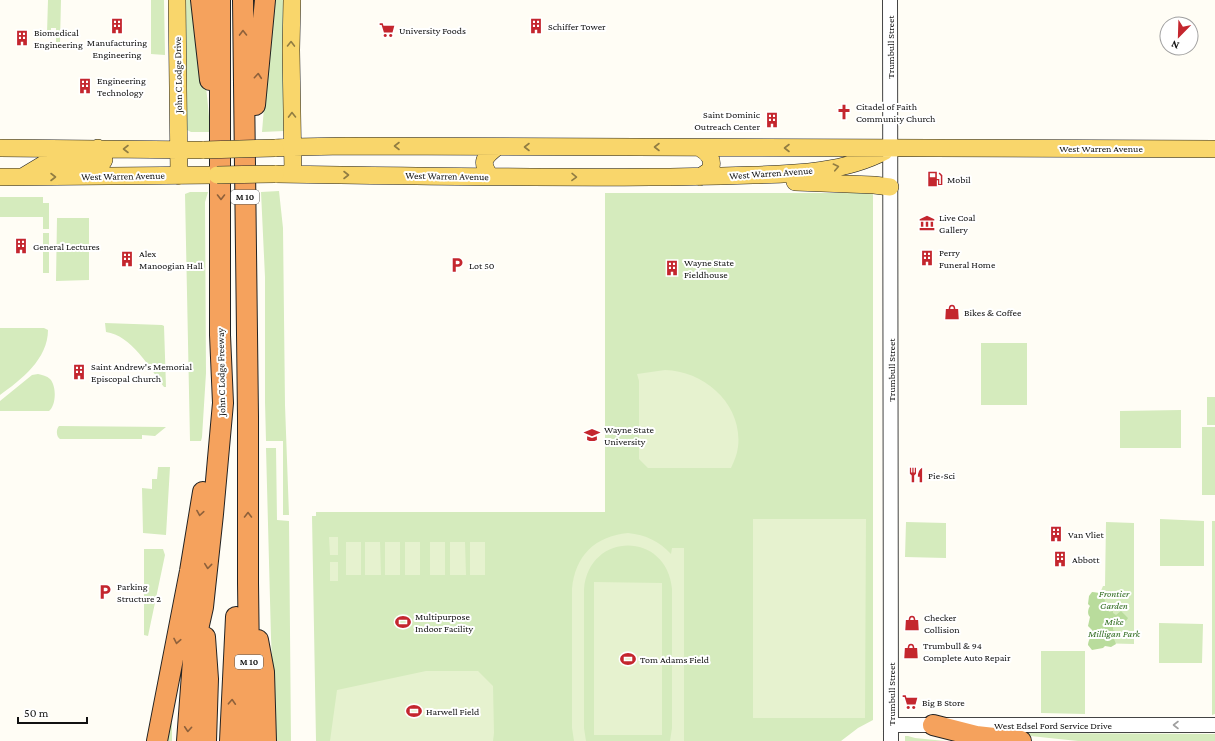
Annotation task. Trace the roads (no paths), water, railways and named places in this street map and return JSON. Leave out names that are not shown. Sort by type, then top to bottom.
[{"type":"highway","points":[[201,0],[215,125],[221,130]]},
{"type":"highway","name":"John C Lodge Freeway","points":[[187,741],[194,647],[203,607],[214,514],[223,403],[220,335],[220,0]]},
{"type":"highway","name":"M 10","points":[[242,0],[250,741]]},
{"type":"highway","points":[[247,394],[256,360],[255,108],[265,0]]},
{"type":"highway","points":[[157,741],[190,571],[208,461],[215,358],[220,335]]},
{"type":"highway","points":[[230,741],[237,603],[248,554]]},
{"type":"highway","points":[[248,583],[264,672],[266,741]]},
{"type":"highway","points":[[203,607],[208,679],[206,741]]},
{"type":"highway","points":[[934,725],[976,736],[1021,741]]},
{"type":"main road","name":"John C Lodge Drive","points":[[177,0],[179,176]]},
{"type":"main road","points":[[292,0],[293,174]]},
{"type":"main road","name":"West Warren Avenue","points":[[0,148],[204,150],[293,146],[1215,149]]},
{"type":"main road","points":[[318,175],[312,163],[313,159],[322,147]]},
{"type":"main road","points":[[490,176],[484,168],[484,159],[497,147]]},
{"type":"main road","points":[[22,177],[44,164],[99,165],[104,160],[98,148]]},
{"type":"main road","points":[[700,148],[709,155],[712,163],[707,177],[722,179],[874,184],[890,187]]},
{"type":"main road","name":"West Warren Avenue","points":[[0,177],[293,174],[707,177],[791,174],[814,171],[873,158],[891,148]]},
{"type":"main road","points":[[148,149],[156,162],[153,176]]},
{"type":"street","name":"Trumbull Street","points":[[890,0],[891,741]]},
{"type":"street","name":"West Edsel Ford Service Drive","points":[[891,725],[1215,725]]},
{"type":"place","name":"Manufacturing Engineering","points":[[117,26]]},
{"type":"place","name":"Schiffer Tower","points":[[536,26]]},
{"type":"place","name":"University Foods","points":[[387,30]]},
{"type":"place","name":"Biomedical Engineering","points":[[22,38]]},
{"type":"place","name":"Engineering Technology","points":[[85,86]]},
{"type":"place","name":"Citadel of Faith Community Church","points":[[844,112]]},
{"type":"place","name":"Saint Dominic Outreach Center","points":[[772,120]]},
{"type":"place","name":"Mobil","points":[[935,179]]},
{"type":"place","name":"Live Coal Gallery","points":[[927,223]]},
{"type":"place","name":"General Lectures","points":[[21,246]]},
{"type":"place","name":"Perry Funeral Home","points":[[927,258]]},
{"type":"place","name":"Alex Manoogian Hall","points":[[127,259]]},
{"type":"place","name":"Lot 50","points":[[457,265]]},
{"type":"place","name":"Wayne State Fieldhouse","points":[[672,268]]},
{"type":"place","name":"Bikes & Coffee","points":[[952,312]]},
{"type":"place","name":"Saint Andrew's Memorial Episcopal Church","points":[[79,372]]},
{"type":"place","name":"Wayne State University","points":[[592,435]]},
{"type":"place","name":"Pie-Sci","points":[[916,475]]},
{"type":"place","name":"Van Vliet","points":[[1056,534]]},
{"type":"place","name":"Abbott","points":[[1060,559]]},
{"type":"place","name":"Parking Structure 2","points":[[105,592]]},
{"type":"place","name":"Multipurpose Indoor Facility","points":[[403,622]]},
{"type":"place","name":"Checker Collision","points":[[912,623]]},
{"type":"place","name":"Trumbull & 94 Complete Auto Repair","points":[[911,651]]},
{"type":"place","name":"Tom Adams Field","points":[[628,659]]},
{"type":"place","name":"Big B Store","points":[[910,702]]},
{"type":"place","name":"Harwell Field","points":[[414,711]]},
{"type":"park label","name":"Frontier Garden","points":[[1114,598]]},
{"type":"park label","name":"Mike Milligan Park","points":[[1114,626]]}]
